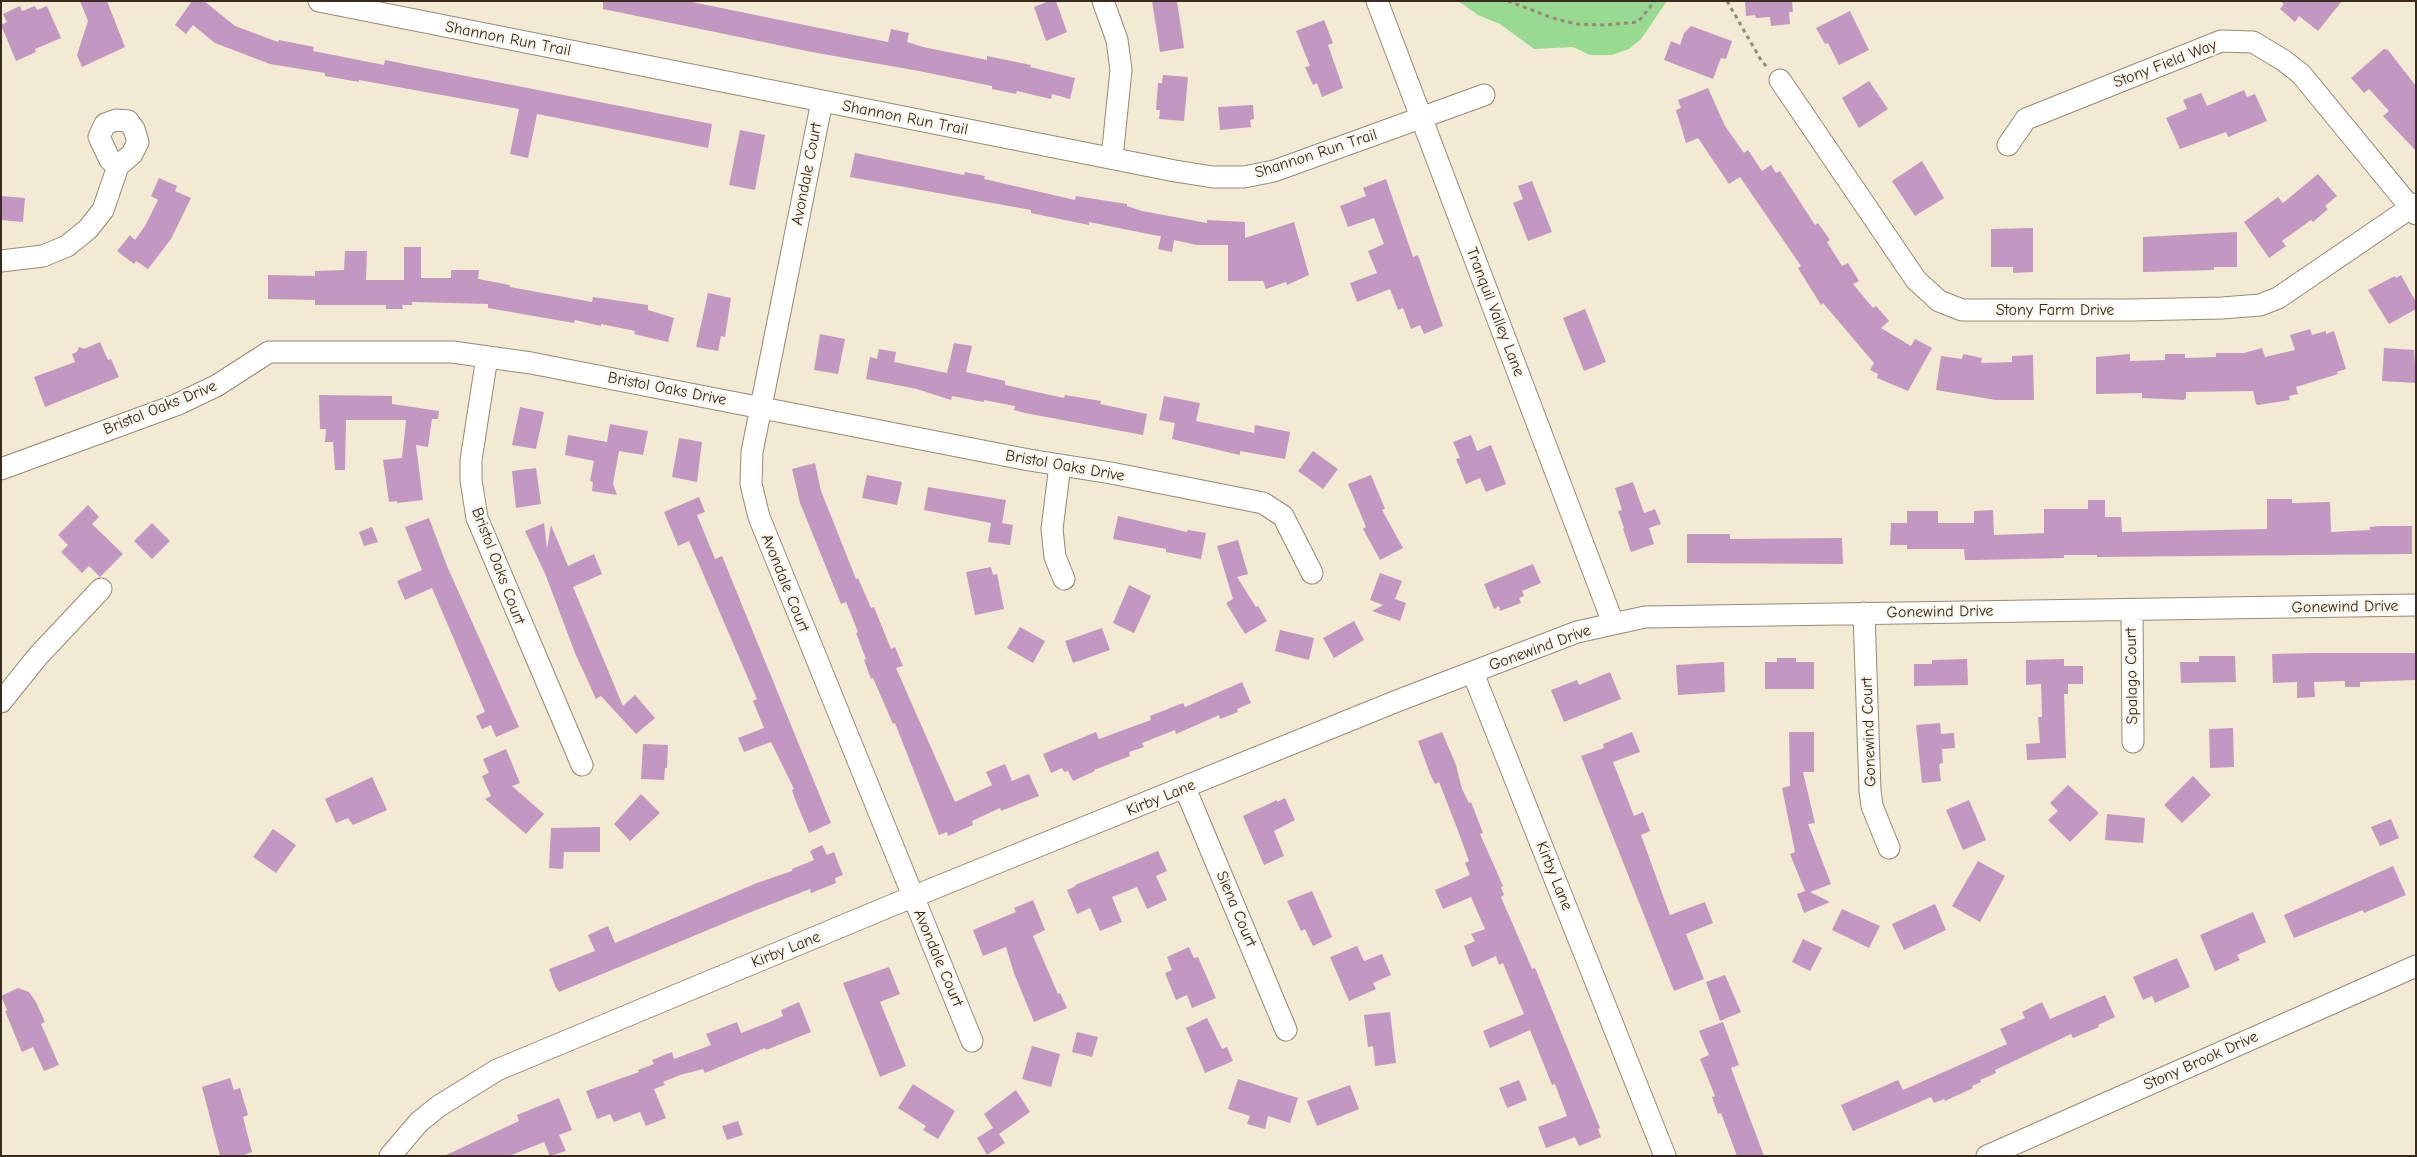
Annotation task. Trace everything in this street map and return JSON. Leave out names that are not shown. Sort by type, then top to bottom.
[{"type":"street","name":"Shannon Run Trail","points":[[319,1],[1112,158],[1213,176],[1244,177],[1274,171],[1484,95]]},
{"type":"street","points":[[1103,1],[1116,40],[1121,70],[1112,158]]},
{"type":"street","name":"Tranquil Valley Lane","points":[[1377,1],[1612,623]]},
{"type":"street","name":"Stony Field Way","points":[[2008,145],[2026,119],[2221,41],[2253,42],[2283,60],[2301,74],[2414,208]]},
{"type":"street","name":"Stony Farm Drive","points":[[1780,80],[1916,280],[1939,301],[1962,310],[2133,310],[2260,305],[2278,298],[2414,208]]},
{"type":"street","name":"Avondale Court","points":[[822,101],[761,406],[750,471],[754,499],[759,517],[972,1041]]},
{"type":"street","points":[[1,261],[43,256],[77,239],[103,210],[118,166]]},
{"type":"street","name":"Bristol Oaks Drive","points":[[1,469],[176,405],[216,386],[269,352],[452,352],[531,363],[1263,503],[1283,516],[1312,573]]},
{"type":"street","name":"Bristol Oaks Court","points":[[487,357],[471,460],[471,480],[477,518],[488,549],[582,764]]},
{"type":"street","points":[[1060,465],[1052,529],[1055,557],[1064,579]]},
{"type":"street","points":[[1,702],[38,656],[101,589]]},
{"type":"street","name":"Gonewind Drive","points":[[1473,673],[1577,632],[1645,616],[2416,606]]},
{"type":"street","name":"Spalago Court","points":[[2132,610],[2133,742]]},
{"type":"street","name":"Gonewind Court","points":[[1864,613],[1870,791],[1872,806],[1889,848]]},
{"type":"street","name":"Kirby Lane","points":[[390,1156],[419,1122],[439,1106],[497,1070],[1397,701],[1473,673],[1665,1156]]},
{"type":"street","name":"Siena Court","points":[[1185,788],[1286,1030]]},
{"type":"street","name":"Stony Brook Drive","points":[[1987,1156],[2416,966]]},
{"type":"path","points":[[1508,1],[1553,18],[1576,24],[1604,25],[1638,22],[1655,1]]},
{"type":"path","points":[[1727,1],[1761,60],[1780,80]]},
{"type":"green space","points":[[1458,1],[1667,1],[1641,39],[1629,49],[1611,55],[1590,55],[1573,47],[1534,49],[1500,24],[1478,15]]},
{"type":"building","points":[[80,1],[107,1],[125,47],[82,67],[77,55],[88,21]]},
{"type":"building","points":[[192,1],[204,1],[235,26],[278,42],[279,40],[314,47],[313,51],[384,65],[385,60],[712,124],[708,148],[537,114],[528,158],[510,154],[519,109],[359,80],[359,82],[325,76],[325,73],[270,64],[215,43],[193,25],[186,34],[175,25]]},
{"type":"building","points":[[603,1],[687,1],[888,42],[891,29],[909,33],[907,42],[923,47],[987,60],[987,56],[1031,65],[1030,67],[1075,78],[1070,99],[1052,94],[1051,99],[1017,91],[1016,94],[992,89],[992,86],[817,53],[603,9]]},
{"type":"building","points":[[1049,1],[1056,1],[1067,32],[1046,41],[1034,7]]},
{"type":"building","points":[[1152,1],[1177,1],[1184,48],[1160,52]]},
{"type":"building","points":[[1745,1],[1792,1],[1793,12],[1789,12],[1790,24],[1771,26],[1770,17],[1756,18],[1755,15],[1746,16]]},
{"type":"building","points":[[2280,1],[2342,1],[2318,31],[2299,16],[2295,22],[2280,9],[2284,4]]},
{"type":"building","points":[[20,6],[22,11],[35,6],[37,10],[47,6],[61,38],[35,49],[36,52],[16,61],[1,25],[7,22],[3,14]]},
{"type":"building","points":[[1850,11],[1869,50],[1839,65],[1828,43],[1825,44],[1816,28]]},
{"type":"building","points":[[1324,20],[1333,43],[1328,45],[1343,88],[1322,97],[1317,83],[1313,85],[1305,67],[1310,66],[1296,31]]},
{"type":"building","points":[[1691,26],[1732,41],[1726,59],[1721,58],[1713,79],[1664,60],[1671,41],[1680,45],[1684,33]]},
{"type":"building","points":[[2384,49],[2388,50],[2416,86],[2416,151],[2383,116],[2389,111],[2369,89],[2364,93],[2351,78]]},
{"type":"building","points":[[1163,75],[1188,77],[1184,121],[1159,119],[1160,110],[1156,110],[1158,83],[1162,83]]},
{"type":"building","points":[[1869,81],[1888,109],[1859,128],[1842,98]]},
{"type":"building","points":[[1708,88],[1725,126],[1744,153],[1748,150],[1762,171],[1771,165],[1776,173],[1780,171],[1815,225],[1818,223],[1830,240],[1827,242],[1842,266],[1848,263],[1859,281],[1853,284],[1873,308],[1876,306],[1889,321],[1881,328],[1911,346],[1915,339],[1932,348],[1908,391],[1877,378],[1878,374],[1870,370],[1874,363],[1823,303],[1821,305],[1798,268],[1801,266],[1740,177],[1729,184],[1698,138],[1686,143],[1676,110],[1681,108],[1678,100]]},
{"type":"building","points":[[2244,90],[2247,97],[2255,94],[2267,121],[2228,137],[2226,132],[2180,149],[2166,118],[2187,109],[2183,100],[2201,93],[2207,106]]},
{"type":"building","points":[[1253,105],[1254,119],[1250,120],[1251,127],[1220,130],[1218,107]]},
{"type":"building","points":[[740,130],[765,135],[755,190],[729,185]]},
{"type":"building","points":[[855,153],[964,175],[965,172],[985,176],[984,179],[1075,200],[1076,196],[1127,204],[1127,206],[1142,211],[1207,223],[1207,220],[1245,222],[1245,238],[1294,222],[1309,275],[1287,285],[1286,282],[1266,289],[1263,281],[1228,281],[1228,245],[1197,245],[1174,240],[1172,252],[1158,249],[1161,236],[1089,222],[1089,225],[1031,213],[1031,210],[850,177]]},
{"type":"building","points":[[1922,161],[1944,198],[1915,216],[1892,181]]},
{"type":"building","points":[[2318,174],[2337,196],[2325,206],[2328,209],[2313,222],[2311,220],[2282,241],[2286,246],[2269,258],[2244,222],[2278,197],[2283,203]]},
{"type":"building","points":[[159,178],[177,186],[175,191],[191,198],[171,239],[148,269],[136,261],[134,264],[117,251],[130,235],[135,240],[145,226],[158,200],[151,196]]},
{"type":"building","points":[[1386,179],[1413,257],[1418,255],[1443,326],[1424,334],[1420,325],[1411,329],[1403,308],[1398,310],[1390,289],[1357,302],[1350,283],[1377,273],[1368,251],[1384,244],[1374,218],[1348,227],[1340,206],[1366,196],[1363,188]]},
{"type":"building","points":[[1532,181],[1552,232],[1528,241],[1513,203],[1523,199],[1518,186]]},
{"type":"building","points":[[1,196],[25,198],[23,222],[1,220]]},
{"type":"building","points":[[2033,228],[2033,272],[2013,273],[2013,267],[1991,267],[1991,229]]},
{"type":"building","points":[[2237,232],[2237,267],[2214,267],[2214,270],[2143,272],[2143,237]]},
{"type":"building","points":[[404,247],[421,247],[421,278],[451,278],[451,270],[479,270],[478,279],[510,285],[510,287],[592,302],[593,297],[648,305],[648,310],[674,318],[668,342],[634,334],[635,331],[601,324],[601,326],[575,320],[574,323],[488,308],[488,304],[412,302],[412,305],[402,305],[403,309],[386,309],[386,305],[315,305],[315,300],[268,299],[268,275],[315,276],[315,271],[344,270],[345,251],[367,251],[366,280],[404,280]]},
{"type":"building","points":[[2401,275],[2416,302],[2416,309],[2389,324],[2368,290],[2395,276],[2396,278]]},
{"type":"building","points":[[708,293],[731,298],[725,337],[721,336],[718,351],[696,347]]},
{"type":"building","points":[[1585,309],[1606,362],[1584,371],[1563,318]]},
{"type":"building","points":[[2310,329],[2312,335],[2326,331],[2326,334],[2334,331],[2346,369],[2337,372],[2338,374],[2296,387],[2298,394],[2289,396],[2290,400],[2258,405],[2256,404],[2253,391],[2186,392],[2184,400],[2142,398],[2142,393],[2096,394],[2096,357],[2130,354],[2130,361],[2165,360],[2165,354],[2185,354],[2185,358],[2216,357],[2216,353],[2244,353],[2262,348],[2265,357],[2295,350],[2290,335]]},
{"type":"building","points":[[820,334],[845,339],[838,374],[814,370]]},
{"type":"building","points":[[100,342],[108,360],[111,359],[119,377],[45,407],[34,377],[75,362],[72,354],[77,352],[79,347],[84,349]]},
{"type":"building","points":[[954,343],[972,346],[966,372],[1005,381],[1005,385],[1064,398],[1065,395],[1101,401],[1100,404],[1147,414],[1143,435],[1025,413],[1014,410],[1015,406],[984,400],[984,402],[952,396],[951,400],[917,389],[866,379],[870,357],[877,359],[879,349],[896,352],[894,362],[947,373]]},
{"type":"building","points":[[2384,348],[2414,350],[2416,383],[2382,381]]},
{"type":"building","points":[[1963,354],[1982,358],[1981,363],[2012,362],[2012,356],[2033,355],[2034,400],[1996,400],[1936,390],[1941,356],[1962,359]]},
{"type":"building","points":[[319,395],[392,396],[392,404],[439,411],[438,419],[432,419],[428,447],[416,445],[423,500],[389,502],[383,460],[402,458],[406,420],[346,420],[345,470],[335,470],[333,442],[325,442],[326,429],[320,429]]},
{"type":"building","points":[[1164,396],[1200,403],[1196,421],[1254,433],[1255,425],[1290,432],[1285,459],[1240,451],[1240,455],[1172,439],[1175,423],[1159,420]]},
{"type":"building","points":[[520,407],[544,412],[536,449],[512,445]]},
{"type":"building","points":[[610,424],[648,431],[643,455],[619,451],[613,484],[617,495],[592,491],[593,482],[590,481],[594,461],[565,455],[568,435],[607,442]]},
{"type":"building","points":[[1471,435],[1477,451],[1491,445],[1506,484],[1486,492],[1480,478],[1466,484],[1456,459],[1460,458],[1453,442]]},
{"type":"building","points":[[679,438],[702,442],[697,482],[672,477]]},
{"type":"building","points":[[1313,451],[1338,469],[1323,489],[1298,471]]},
{"type":"building","points":[[815,463],[821,491],[856,579],[858,578],[871,608],[874,607],[891,649],[895,647],[903,666],[896,668],[955,802],[992,785],[986,772],[1005,764],[1012,781],[1029,774],[1039,796],[1001,811],[1000,808],[972,821],[973,825],[948,836],[947,832],[939,835],[895,723],[893,724],[873,678],[871,679],[856,633],[858,632],[846,602],[841,604],[800,503],[792,469]]},
{"type":"building","points":[[536,468],[541,504],[516,508],[512,471]]},
{"type":"building","points":[[867,475],[902,482],[897,505],[862,498]]},
{"type":"building","points":[[1371,475],[1385,509],[1382,510],[1403,548],[1380,560],[1363,529],[1366,527],[1348,484]]},
{"type":"building","points":[[1633,482],[1644,513],[1655,509],[1661,524],[1649,528],[1654,544],[1631,552],[1618,511],[1622,510],[1615,488]]},
{"type":"building","points":[[928,487],[1006,500],[1002,523],[1013,525],[1010,545],[988,542],[991,523],[924,510]]},
{"type":"building","points":[[699,497],[705,512],[697,515],[715,559],[722,556],[831,823],[809,833],[795,799],[792,790],[794,789],[771,742],[744,752],[738,738],[764,728],[753,701],[757,699],[689,541],[678,546],[664,512]]},
{"type":"building","points":[[2267,499],[2292,499],[2292,503],[2330,502],[2331,532],[2370,530],[2370,527],[2379,526],[2412,526],[2412,554],[2097,557],[2097,555],[2064,555],[2064,558],[1965,560],[1964,549],[1907,549],[1907,545],[1890,545],[1891,523],[1907,523],[1907,511],[1938,511],[1938,523],[1974,523],[1974,511],[1993,510],[1994,535],[2044,533],[2044,509],[2088,509],[2088,500],[2105,500],[2105,517],[2121,517],[2122,532],[2267,529]]},
{"type":"building","points":[[88,505],[99,517],[92,524],[123,554],[100,577],[89,566],[82,573],[61,552],[68,545],[58,535]]},
{"type":"building","points":[[1118,516],[1187,532],[1188,530],[1206,533],[1201,559],[1166,552],[1166,549],[1113,539]]},
{"type":"building","points":[[429,518],[447,566],[519,727],[496,737],[491,725],[482,729],[476,716],[485,712],[432,588],[405,600],[397,581],[422,570],[405,527]]},
{"type":"building","points":[[152,523],[170,541],[152,559],[134,541]]},
{"type":"building","points":[[544,523],[547,549],[551,525],[568,566],[594,554],[602,574],[573,587],[623,706],[635,695],[655,718],[636,734],[601,696],[596,699],[575,653],[546,576],[525,531]]},
{"type":"building","points":[[372,527],[378,542],[364,546],[359,532]]},
{"type":"building","points":[[1687,534],[1730,534],[1730,539],[1842,538],[1843,564],[1687,563]]},
{"type":"building","points":[[1238,540],[1248,574],[1237,577],[1267,621],[1245,634],[1226,603],[1233,599],[1217,546]]},
{"type":"building","points":[[1533,564],[1541,583],[1522,591],[1524,596],[1519,598],[1521,603],[1500,611],[1499,606],[1494,609],[1484,584]]},
{"type":"building","points":[[991,567],[993,575],[997,574],[1004,609],[975,615],[966,572]]},
{"type":"building","points":[[1380,573],[1402,581],[1395,599],[1406,603],[1400,621],[1372,611],[1383,605],[1370,600]]},
{"type":"building","points":[[1129,585],[1151,596],[1134,633],[1113,623]]},
{"type":"building","points":[[1354,621],[1364,640],[1334,658],[1323,638]]},
{"type":"building","points":[[1020,627],[1045,641],[1033,663],[1007,648]]},
{"type":"building","points":[[1102,628],[1110,650],[1073,663],[1065,641]]},
{"type":"building","points":[[1280,630],[1314,638],[1309,660],[1275,651]]},
{"type":"building","points":[[2416,653],[2416,680],[2360,682],[2360,687],[2345,687],[2345,681],[2314,682],[2315,697],[2297,698],[2297,682],[2273,683],[2272,654]]},
{"type":"building","points":[[2199,656],[2235,656],[2236,682],[2181,683],[2180,662],[2199,662]]},
{"type":"building","points":[[1777,658],[1796,658],[1796,662],[1814,662],[1814,689],[1765,689],[1765,662],[1777,662]]},
{"type":"building","points":[[1967,659],[1968,685],[1914,686],[1914,664],[1932,664],[1932,660]]},
{"type":"building","points":[[2064,659],[2064,666],[2083,666],[2083,684],[2068,684],[2068,694],[2064,694],[2066,758],[2027,760],[2026,744],[2040,743],[2038,717],[2042,717],[2041,684],[2026,685],[2026,660]]},
{"type":"building","points":[[1724,662],[1725,692],[1678,695],[1676,665]]},
{"type":"building","points":[[1610,672],[1621,699],[1564,722],[1551,690],[1577,680],[1579,685]]},
{"type":"building","points":[[1242,682],[1251,703],[1237,709],[1238,712],[1220,719],[1219,715],[1176,734],[1175,730],[1142,743],[1144,747],[1129,752],[1130,756],[1094,770],[1073,781],[1068,771],[1064,772],[1062,768],[1051,773],[1043,754],[1096,732],[1099,739],[1151,720],[1150,716],[1183,703],[1185,707]]},
{"type":"building","points":[[1940,723],[1941,734],[1954,733],[1955,748],[1942,749],[1943,763],[1939,764],[1941,781],[1922,783],[1916,725]]},
{"type":"building","points":[[2233,728],[2234,767],[2210,768],[2209,729]]},
{"type":"building","points":[[1442,732],[1456,765],[1462,789],[1469,803],[1471,802],[1483,833],[1480,834],[1503,886],[1501,887],[1504,895],[1501,897],[1532,969],[1535,968],[1600,1128],[1598,1129],[1601,1137],[1579,1146],[1575,1137],[1546,1148],[1538,1127],[1567,1116],[1555,1084],[1552,1085],[1530,1030],[1490,1048],[1483,1031],[1524,1014],[1503,963],[1499,965],[1496,956],[1472,967],[1464,946],[1475,941],[1471,934],[1485,929],[1471,897],[1443,909],[1435,890],[1470,875],[1465,863],[1469,861],[1457,828],[1439,782],[1435,784],[1430,774],[1418,741]]},
{"type":"building","points":[[1632,732],[1640,752],[1613,762],[1634,816],[1643,812],[1650,831],[1641,835],[1670,915],[1705,902],[1713,923],[1686,934],[1704,979],[1674,991],[1581,756],[1604,748],[1603,744]]},
{"type":"building","points":[[1789,732],[1814,732],[1814,772],[1803,772],[1815,823],[1808,824],[1831,884],[1810,892],[1830,902],[1804,913],[1797,894],[1805,891],[1790,854],[1795,852],[1782,788],[1790,786]]},
{"type":"building","points":[[643,744],[668,745],[667,768],[665,768],[664,780],[641,779]]},
{"type":"building","points":[[506,749],[520,783],[512,786],[544,814],[526,834],[485,799],[491,796],[482,776],[489,773],[483,759]]},
{"type":"building","points":[[2193,776],[2211,795],[2182,823],[2164,805]]},
{"type":"building","points":[[372,777],[387,810],[353,825],[348,818],[336,823],[325,799]]},
{"type":"building","points":[[2068,785],[2099,813],[2070,842],[2048,820],[2058,811],[2050,803]]},
{"type":"building","points":[[641,794],[660,813],[630,841],[614,824]]},
{"type":"building","points":[[1285,798],[1295,820],[1274,831],[1284,856],[1264,865],[1243,816]]},
{"type":"building","points":[[1969,800],[1986,840],[1963,850],[1946,810]]},
{"type":"building","points":[[2107,814],[2145,818],[2143,843],[2105,840]]},
{"type":"building","points":[[2391,819],[2399,838],[2380,846],[2371,827]]},
{"type":"building","points":[[600,827],[600,852],[564,852],[563,869],[549,868],[551,828]]},
{"type":"building","points":[[273,829],[296,845],[276,873],[253,857]]},
{"type":"building","points":[[822,845],[827,855],[834,852],[843,875],[835,878],[836,883],[811,893],[810,889],[751,912],[559,992],[555,986],[549,969],[595,951],[588,935],[608,926],[615,943],[757,883],[792,871],[792,869],[814,860],[810,851]]},
{"type":"building","points":[[1158,851],[1167,871],[1156,876],[1167,900],[1147,909],[1137,887],[1112,897],[1122,922],[1100,931],[1090,908],[1077,914],[1067,890]]},
{"type":"building","points":[[1978,861],[2005,876],[1980,922],[1952,906]]},
{"type":"building","points":[[2393,866],[2406,895],[2364,913],[2363,910],[2294,938],[2284,915]]},
{"type":"building","points":[[1312,891],[1332,937],[1313,946],[1305,929],[1301,931],[1287,901]]},
{"type":"building","points":[[1033,900],[1045,930],[1033,936],[1058,994],[1060,993],[1067,1008],[1034,1022],[1014,973],[1006,947],[983,956],[973,930],[1016,912],[1014,908]]},
{"type":"building","points":[[1935,904],[1946,930],[1904,950],[1892,924]]},
{"type":"building","points":[[1842,909],[1880,926],[1869,948],[1832,930]]},
{"type":"building","points":[[2253,912],[2266,942],[2237,955],[2240,960],[2215,971],[2200,935]]},
{"type":"building","points":[[1803,939],[1822,948],[1810,971],[1792,962]]},
{"type":"building","points":[[1357,946],[1364,961],[1382,954],[1391,975],[1373,983],[1376,989],[1349,1001],[1330,957]]},
{"type":"building","points":[[1189,947],[1194,958],[1198,957],[1216,998],[1192,1008],[1187,995],[1176,1000],[1165,973],[1172,970],[1167,957]]},
{"type":"building","points":[[2177,958],[2190,987],[2155,1003],[2152,996],[2143,1000],[2133,977]]},
{"type":"building","points":[[889,967],[900,994],[880,1002],[906,1066],[880,1077],[843,983]]},
{"type":"building","points":[[1725,975],[1741,1012],[1720,1021],[1706,982]]},
{"type":"building","points":[[18,988],[29,992],[36,1002],[45,1022],[41,1024],[59,1065],[44,1071],[33,1047],[22,1052],[5,1011],[7,1010],[1,996]]},
{"type":"building","points":[[2105,995],[2115,1017],[2098,1025],[2099,1027],[2073,1038],[2071,1034],[1995,1070],[1996,1073],[1980,1080],[1981,1082],[1972,1086],[1973,1088],[1945,1101],[1944,1099],[1934,1103],[1931,1097],[1853,1131],[1841,1105],[1898,1080],[1903,1090],[2007,1044],[2000,1029],[2025,1018],[2022,1012],[2042,1002],[2050,1019]]},
{"type":"building","points":[[799,1002],[811,1032],[766,1050],[765,1048],[705,1073],[703,1069],[663,1082],[665,1085],[654,1089],[666,1118],[646,1126],[640,1112],[614,1122],[610,1114],[597,1119],[586,1091],[639,1072],[638,1070],[654,1064],[652,1060],[672,1052],[674,1059],[711,1045],[706,1034],[737,1022],[741,1033],[770,1022],[783,1016],[781,1010]]},
{"type":"building","points":[[1390,1012],[1396,1063],[1375,1066],[1373,1046],[1368,1047],[1364,1015]]},
{"type":"building","points":[[1207,1018],[1222,1049],[1227,1047],[1233,1061],[1205,1073],[1186,1028]]},
{"type":"building","points":[[1723,1022],[1739,1065],[1731,1068],[1764,1156],[1737,1156],[1721,1113],[1718,1114],[1712,1097],[1715,1096],[1700,1059],[1709,1055],[1699,1031]]},
{"type":"building","points":[[1077,1032],[1098,1037],[1092,1057],[1072,1052]]},
{"type":"building","points":[[1032,1046],[1060,1054],[1051,1087],[1022,1079]]},
{"type":"building","points":[[230,1078],[234,1090],[240,1088],[248,1115],[243,1117],[252,1152],[241,1156],[220,1156],[202,1087]]},
{"type":"building","points":[[1238,1079],[1298,1098],[1290,1123],[1268,1116],[1265,1129],[1247,1124],[1250,1116],[1228,1109]]},
{"type":"building","points":[[1519,1080],[1527,1100],[1507,1108],[1499,1088]]},
{"type":"building","points":[[913,1084],[955,1111],[938,1139],[923,1130],[926,1126],[898,1108]]},
{"type":"building","points":[[1350,1085],[1359,1109],[1317,1126],[1307,1101]]},
{"type":"building","points":[[1016,1090],[1030,1112],[999,1134],[1005,1143],[987,1155],[977,1138],[993,1128],[984,1114]]},
{"type":"building","points":[[559,1098],[572,1130],[559,1135],[566,1151],[550,1156],[544,1142],[509,1156],[444,1156],[519,1121],[517,1115]]},
{"type":"building","points":[[738,1121],[743,1135],[727,1140],[722,1126]]}]
